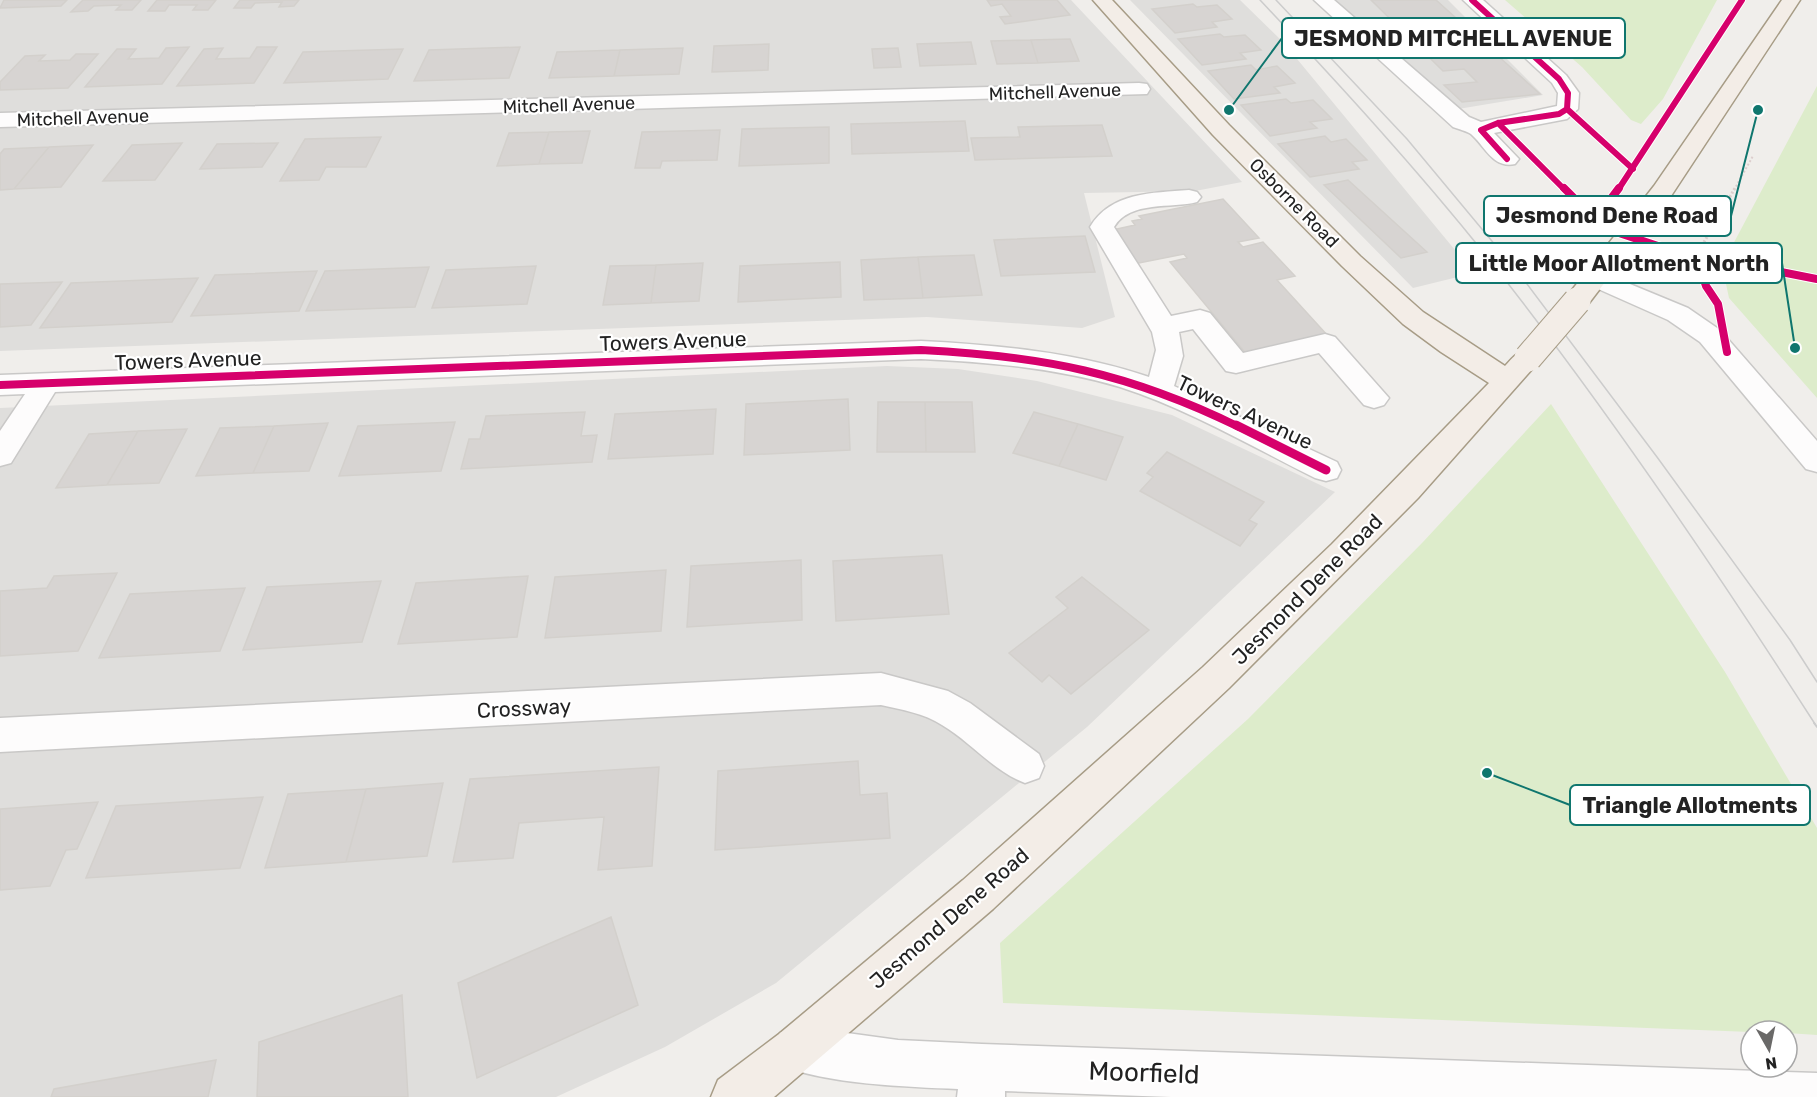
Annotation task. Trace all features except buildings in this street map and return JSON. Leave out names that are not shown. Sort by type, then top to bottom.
[{"type":"main road","name":"Osborne Road","points":[[1102,0],[1221,130],[1360,269],[1413,318],[1451,346],[1518,369]]},
{"type":"main road","name":"Jesmond Dene Road","points":[[735,1097],[796,1049],[966,905],[1256,641],[1391,506],[1518,369],[1630,237],[1701,140],[1791,0]]},
{"type":"street","points":[[1323,0],[1461,122],[1481,129],[1498,123],[1559,114],[1567,109],[1570,99],[1568,90],[1472,0]]},
{"type":"street","name":"Mitchell Avenue","points":[[0,120],[1139,89]]},
{"type":"street","points":[[1481,129],[1482,134],[1507,159]]},
{"type":"street","points":[[1158,390],[1167,365],[1170,346],[1162,327],[1102,227],[1106,216],[1122,208],[1189,197]]},
{"type":"street","points":[[1596,278],[1678,314],[1710,336],[1817,461]]},
{"type":"street","points":[[1162,327],[1200,319],[1236,364],[1325,343],[1374,398]]},
{"type":"street","name":"Towers Avenue","points":[[0,385],[921,350],[1036,359],[1108,375],[1158,390],[1326,470]]},
{"type":"street","points":[[0,455],[48,383]]},
{"type":"street","name":"Crossway","points":[[0,735],[881,689],[911,694],[935,702],[957,714],[1025,766]]},
{"type":"street","name":"Moorfield","points":[[796,1049],[898,1063],[982,1082],[1817,1097]]},
{"type":"path","points":[[1698,261],[1753,156]]},
{"type":"path","points":[[1630,237],[1698,261],[1707,258]]},
{"type":"shaded area","points":[[0,0],[1071,0],[1242,182],[1195,191],[1084,193],[1115,317],[1082,328],[927,317],[0,351]]},
{"type":"shaded area","points":[[1130,0],[1240,0],[1283,42],[1474,273],[1413,288]]},
{"type":"shaded area","points":[[1315,0],[1448,0],[1543,95],[1446,111]]},
{"type":"shaded area","points":[[887,366],[958,369],[1037,381],[1172,415],[1335,492],[1087,727],[776,983],[665,1047],[556,1097],[0,1097],[0,408]]},
{"type":"green space","points":[[1505,0],[1717,0],[1663,99],[1641,124],[1631,120],[1582,67]]},
{"type":"green space","points":[[1817,86],[1817,398],[1729,298],[1722,265]]},
{"type":"green space","points":[[1551,404],[1725,672],[1817,828],[1817,1035],[1799,1034],[1799,1019],[1739,1019],[1739,1032],[1003,1003],[1000,943],[1248,719],[1423,542]]},
{"type":"tram line","points":[[1260,0],[1405,159],[1532,314],[1658,487],[1815,724]]},
{"type":"tram line","points":[[1276,0],[1407,139],[1521,276],[1657,457],[1790,640],[1817,682]]},
{"type":"tram line","points":[[1814,723],[1817,727]]},
{"type":"cycle path","points":[[1472,0],[1559,79],[1569,96],[1567,109],[1559,114],[1498,123],[1481,130],[1482,134],[1507,159]]},
{"type":"cycle path","points":[[1742,0],[1633,169],[1592,224],[1670,250],[1817,279]]},
{"type":"cycle path","points":[[1567,109],[1633,169]]},
{"type":"cycle path","points":[[1498,123],[1595,219]]},
{"type":"cycle path","points":[[1696,256],[1706,286],[1718,304],[1727,352]]},
{"type":"cycle path","points":[[0,385],[921,350],[951,351],[1042,361],[1131,381],[1202,409],[1326,470]]},
{"type":"place","name":"JESMOND MITCHELL AVENUE","points":[[1229,110]]},
{"type":"place","name":"Jesmond Dene Road","points":[[1758,110]]},
{"type":"place","name":"Little Moor Allotment North","points":[[1795,348]]},
{"type":"place","name":"Triangle Allotments","points":[[1487,773]]}]
